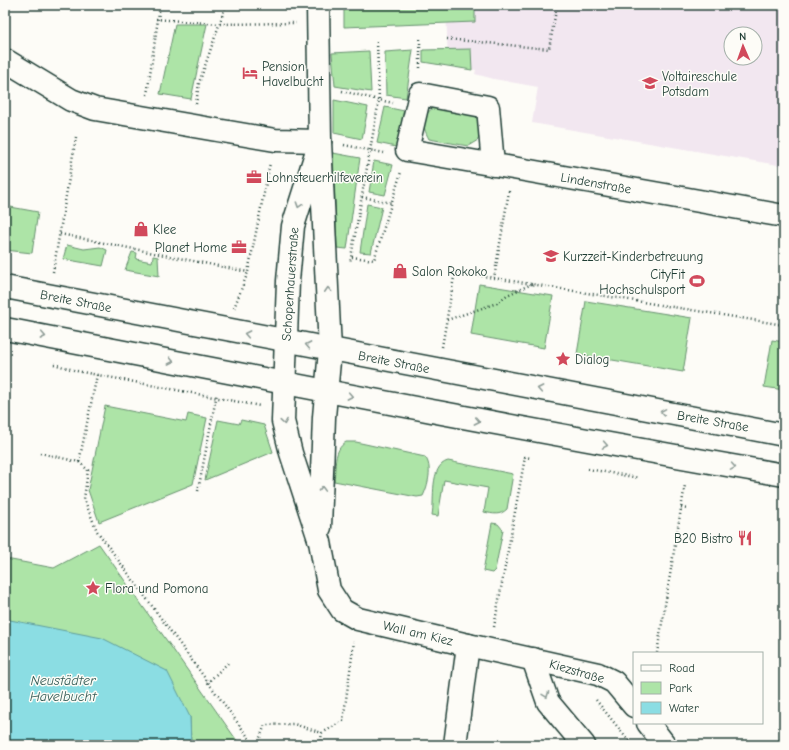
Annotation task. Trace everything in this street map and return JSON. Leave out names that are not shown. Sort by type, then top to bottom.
[{"type":"street","name":"Schopenhauerstraße","points":[[318,14],[320,141],[330,350]]},
{"type":"street","points":[[5,60],[71,100],[95,109],[275,140],[320,141]]},
{"type":"street","points":[[407,150],[418,101],[488,106],[503,167]]},
{"type":"street","name":"Schopenhauerstraße","points":[[284,383],[288,281],[293,226],[320,141]]},
{"type":"street","name":"Lindenstraße","points":[[407,150],[784,216]]},
{"type":"street","name":"Breite Straße","points":[[5,287],[330,350],[784,434]]},
{"type":"street","points":[[5,329],[586,441],[784,475]]},
{"type":"street","name":"Wall am Kiez","points":[[320,542],[330,350]]},
{"type":"street","name":"Wall am Kiez","points":[[284,383],[283,421],[291,454],[320,542],[329,590],[342,610],[358,619],[468,645],[455,745]]},
{"type":"street","name":"Kiezstraße","points":[[468,645],[598,674],[614,682],[633,705]]},
{"type":"street","name":"Kiezstraße","points":[[532,659],[548,702],[584,745]]},
{"type":"street","points":[[649,724],[665,745]]},
{"type":"path","points":[[144,117],[156,19],[160,5]]},
{"type":"path","points":[[194,126],[198,84],[226,5]]},
{"type":"path","points":[[447,39],[549,49],[557,5]]},
{"type":"path","points":[[156,19],[219,24],[318,14]]},
{"type":"path","points":[[320,86],[378,100],[418,101],[420,39]]},
{"type":"path","points":[[350,264],[378,100],[376,42]]},
{"type":"path","points":[[53,273],[76,137]]},
{"type":"path","points":[[233,310],[248,272],[275,140]]},
{"type":"path","points":[[369,150],[380,152]]},
{"type":"path","points":[[352,257],[374,260],[407,150]]},
{"type":"path","points":[[494,278],[503,167]]},
{"type":"path","points":[[362,197],[392,203]]},
{"type":"path","points":[[60,234],[248,272]]},
{"type":"path","points":[[442,349],[455,271],[784,325]]},
{"type":"path","points":[[447,320],[497,303],[507,295],[532,284]]},
{"type":"path","points":[[48,363],[98,375],[216,399],[198,491]]},
{"type":"path","points":[[80,462],[98,375]]},
{"type":"path","points":[[40,454],[80,462],[88,470],[84,499],[97,531],[254,745]]},
{"type":"path","points":[[490,649],[525,457],[531,458]]},
{"type":"path","points":[[588,469],[639,478]]},
{"type":"path","points":[[657,652],[685,485]]},
{"type":"path","points":[[681,508],[688,509]]},
{"type":"path","points":[[258,745],[265,725],[294,724],[322,733],[343,721],[358,619]]},
{"type":"path","points":[[208,683],[228,663]]},
{"type":"path","points":[[594,697],[632,745]]},
{"type":"path","points":[[320,745],[322,733]]},
{"type":"shaded area","name":"Voltaireschule Potsdam","points":[[446,5],[784,5],[784,166],[532,123],[538,87],[475,74],[476,70],[448,66]]},
{"type":"green space","points":[[475,5],[475,22],[344,27],[344,8]]},
{"type":"green space","points":[[175,24],[207,24],[191,99],[160,94]]},
{"type":"green space","points":[[471,49],[472,70],[423,62],[423,50]]},
{"type":"green space","points":[[413,50],[406,98],[386,95],[385,52]]},
{"type":"green space","points":[[369,51],[371,92],[335,86],[332,53]]},
{"type":"green space","points":[[334,100],[368,107],[362,139],[334,133]]},
{"type":"green space","points":[[435,106],[475,113],[481,128],[478,140],[468,146],[429,139],[424,121],[427,114]]},
{"type":"green space","points":[[385,107],[409,112],[401,148],[377,143]]},
{"type":"green space","points":[[333,153],[360,158],[347,249],[337,248]]},
{"type":"green space","points":[[374,161],[393,165],[385,195],[369,192]]},
{"type":"green space","points":[[367,204],[382,207],[371,253],[360,252]]},
{"type":"green space","points":[[5,206],[38,212],[32,253],[5,250]]},
{"type":"green space","points":[[67,245],[84,249],[100,247],[107,250],[103,266],[63,259]]},
{"type":"green space","points":[[132,252],[137,253],[136,259],[152,262],[153,256],[158,257],[159,276],[125,270]]},
{"type":"green space","points":[[479,284],[553,296],[544,348],[471,335]]},
{"type":"green space","points":[[586,301],[692,318],[683,372],[577,354]]},
{"type":"green space","points":[[772,340],[784,342],[784,390],[764,387]]},
{"type":"green space","points":[[105,406],[186,422],[188,414],[207,418],[193,484],[99,522],[88,490]]},
{"type":"green space","points":[[218,420],[239,424],[241,420],[264,425],[273,452],[205,480]]},
{"type":"green space","points":[[346,442],[356,442],[425,457],[429,465],[429,476],[427,487],[423,496],[417,497],[334,481],[337,454],[342,445]]},
{"type":"green space","points":[[448,461],[513,474],[507,509],[499,514],[484,512],[488,488],[444,480],[438,516],[432,515],[435,476],[442,464]]},
{"type":"green space","points":[[492,523],[498,524],[503,530],[495,570],[492,573],[483,571]]},
{"type":"green space","points":[[99,544],[240,745],[191,745],[190,717],[5,619],[6,559],[54,568]]},
{"type":"water","name":"Neustädter Havelbucht","points":[[5,619],[102,638],[167,671],[190,717],[191,745],[5,745]]},
{"type":"place","name":"Pension Havelbucht","points":[[250,73]]},
{"type":"place","name":"Voltaireschule Potsdam","points":[[650,83]]},
{"type":"place","name":"Lohnsteuerhilfeverein","points":[[254,177]]},
{"type":"place","name":"Klee","points":[[141,229]]},
{"type":"place","name":"Planet Home","points":[[239,247]]},
{"type":"place","name":"Kurzzeit-Kinderbetreuung","points":[[551,256]]},
{"type":"place","name":"Salon Rokoko","points":[[400,271]]},
{"type":"place","name":"CityFit Hochschulsport","points":[[697,281]]},
{"type":"place","name":"Dialog","points":[[563,359]]},
{"type":"place","name":"B20 Bistro","points":[[745,538]]},
{"type":"place","name":"Flora und Pomona","points":[[93,588]]}]
